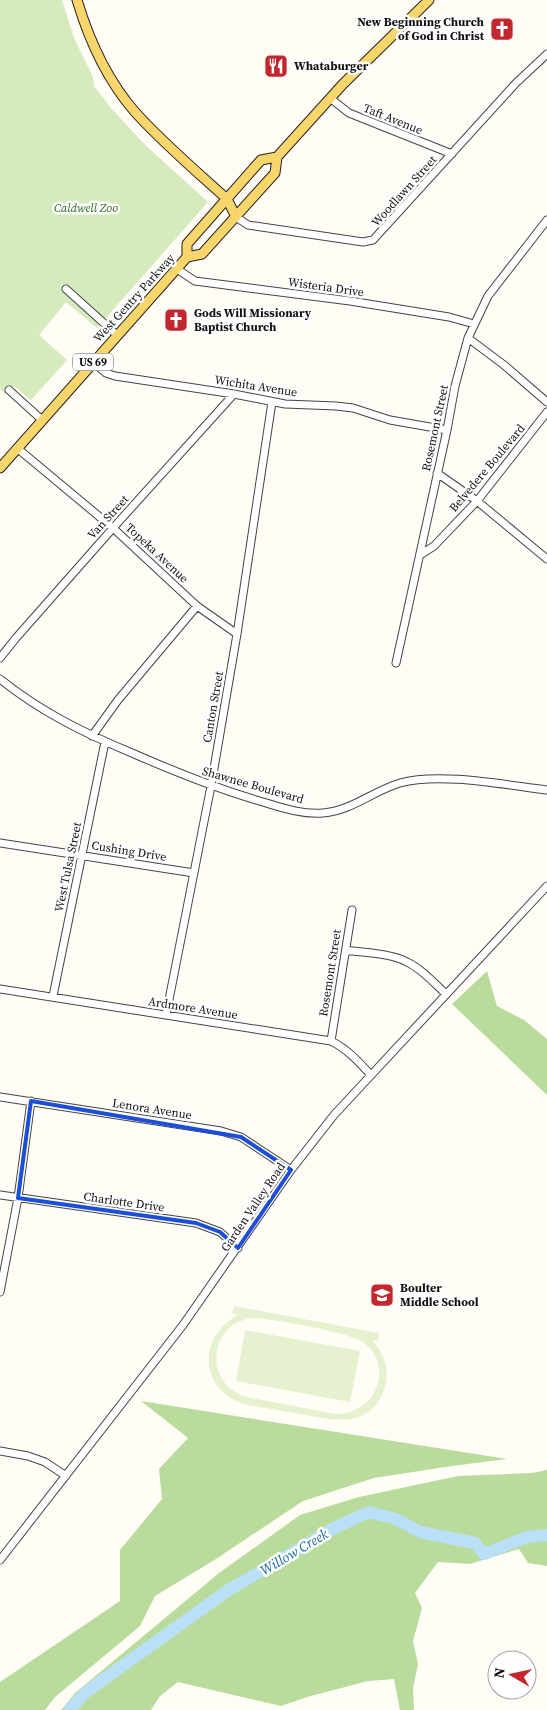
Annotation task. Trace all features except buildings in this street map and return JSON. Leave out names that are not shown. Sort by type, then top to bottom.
[{"type":"main road","points":[[77,0],[98,55],[134,111],[227,199],[236,216]]},
{"type":"main road","name":"West Gentry Parkway","points":[[0,468],[187,257],[202,254],[236,216],[274,173],[277,157],[330,98],[429,0]]},
{"type":"main road","name":"West Gentry Parkway","points":[[187,257],[187,244],[261,160],[277,157]]},
{"type":"street","name":"Woodlawn Street","points":[[236,216],[248,225],[363,242],[370,241],[380,234],[516,83],[547,54]]},
{"type":"street","name":"Taft Avenue","points":[[330,98],[349,113],[452,154]]},
{"type":"street","name":"Rosemont Street","points":[[396,663],[455,386],[468,338],[488,296],[547,220]]},
{"type":"street","name":"Wisteria Drive","points":[[177,269],[195,281],[350,301],[449,317],[474,324]]},
{"type":"street","points":[[66,289],[117,336]]},
{"type":"street","points":[[468,338],[504,365],[547,402]]},
{"type":"street","name":"Wichita Avenue","points":[[93,362],[112,376],[234,394],[284,404],[353,408],[390,420],[447,430]]},
{"type":"street","points":[[9,390],[42,420]]},
{"type":"street","name":"Van Street","points":[[0,658],[113,528],[234,394]]},
{"type":"street","name":"Canton Street","points":[[166,1015],[211,786],[237,634],[272,402]]},
{"type":"street","name":"Belvedere Boulevard","points":[[420,555],[434,546],[477,501],[547,412]]},
{"type":"street","name":"Topeka Avenue","points":[[17,448],[113,528],[197,606],[237,634]]},
{"type":"street","points":[[437,473],[477,501],[547,559]]},
{"type":"street","points":[[92,736],[118,700],[197,606]]},
{"type":"street","name":"Shawnee Boulevard","points":[[0,679],[20,696],[47,713],[105,742],[211,786],[304,813],[322,813],[352,806],[384,789],[420,779],[466,781],[547,790]]},
{"type":"street","name":"West Tulsa Street","points":[[53,996],[105,742]]},
{"type":"street","name":"Cushing Drive","points":[[0,843],[194,873]]},
{"type":"street","name":"Garden Valley Road","points":[[0,1560],[183,1325],[291,1170],[334,1115],[370,1074],[547,886]]},
{"type":"street","name":"Rosemont Street","points":[[331,1041],[352,910]]},
{"type":"street","points":[[346,950],[400,958],[420,970],[446,994]]},
{"type":"street","name":"Ardmore Avenue","points":[[0,989],[331,1041],[355,1057],[370,1074]]},
{"type":"street","name":"Lenora Avenue","points":[[0,1097],[221,1131],[241,1137],[291,1170]]},
{"type":"street","points":[[0,1292],[18,1198],[31,1101]]},
{"type":"street","name":"Charlotte Drive","points":[[0,1195],[196,1223],[220,1232],[238,1248]]},
{"type":"street","points":[[0,1451],[28,1456],[46,1462],[66,1476]]},
{"type":"highlighted area","points":[[31,1101],[241,1137],[291,1170],[238,1248],[220,1232],[196,1223],[18,1198]]},
{"type":"green space","name":"Caldwell Zoo","points":[[0,0],[62,0],[74,38],[93,77],[94,86],[111,108],[145,145],[208,202],[97,328],[66,302],[39,335],[67,360],[31,400],[14,386],[5,394],[0,389]]},
{"type":"green space","points":[[487,971],[497,1006],[524,1020],[547,1039],[547,1095],[452,1004]]},
{"type":"green space","points":[[234,1306],[379,1333],[378,1341],[372,1340],[383,1356],[387,1374],[385,1387],[379,1401],[371,1410],[361,1416],[339,1420],[248,1405],[232,1399],[220,1389],[212,1377],[209,1364],[210,1350],[215,1337],[224,1325],[238,1315],[232,1313]],"holes":[[[255,1318],[328,1331],[356,1338],[363,1342],[373,1352],[378,1364],[379,1376],[377,1387],[370,1398],[350,1412],[336,1414],[246,1397],[232,1390],[222,1379],[217,1366],[220,1340],[228,1329],[240,1321]]]},
{"type":"green space","points":[[245,1330],[360,1351],[350,1402],[236,1381]]},
{"type":"green space","points":[[141,1401],[507,1459],[374,1478],[303,1501],[216,1559],[155,1596],[140,1626],[55,1697],[45,1710],[0,1710],[0,1682],[120,1601],[120,1550],[162,1499],[159,1469],[188,1438]]},
{"type":"green space","points":[[547,1470],[547,1566],[528,1563],[519,1549],[470,1564],[438,1562],[415,1593],[422,1608],[413,1641],[418,1664],[413,1688],[414,1710],[400,1710],[394,1679],[368,1681],[281,1706],[178,1682],[160,1696],[151,1710],[61,1710],[75,1693],[219,1573],[300,1515],[359,1497],[458,1476],[532,1473]]},
{"type":"waterway","name":"Willow Creek","points":[[69,1710],[86,1692],[227,1591],[334,1528],[369,1512],[396,1519],[420,1532],[475,1543],[484,1554],[527,1537],[547,1535]]},
{"type":"place","name":"New Beginning Church of God in Christ","points":[[502,29]]},
{"type":"place","name":"Whataburger","points":[[276,66]]},
{"type":"place","name":"Gods Will Missionary Baptist Church","points":[[176,320]]},
{"type":"place","name":"Boulter Middle School","points":[[382,1295]]}]
